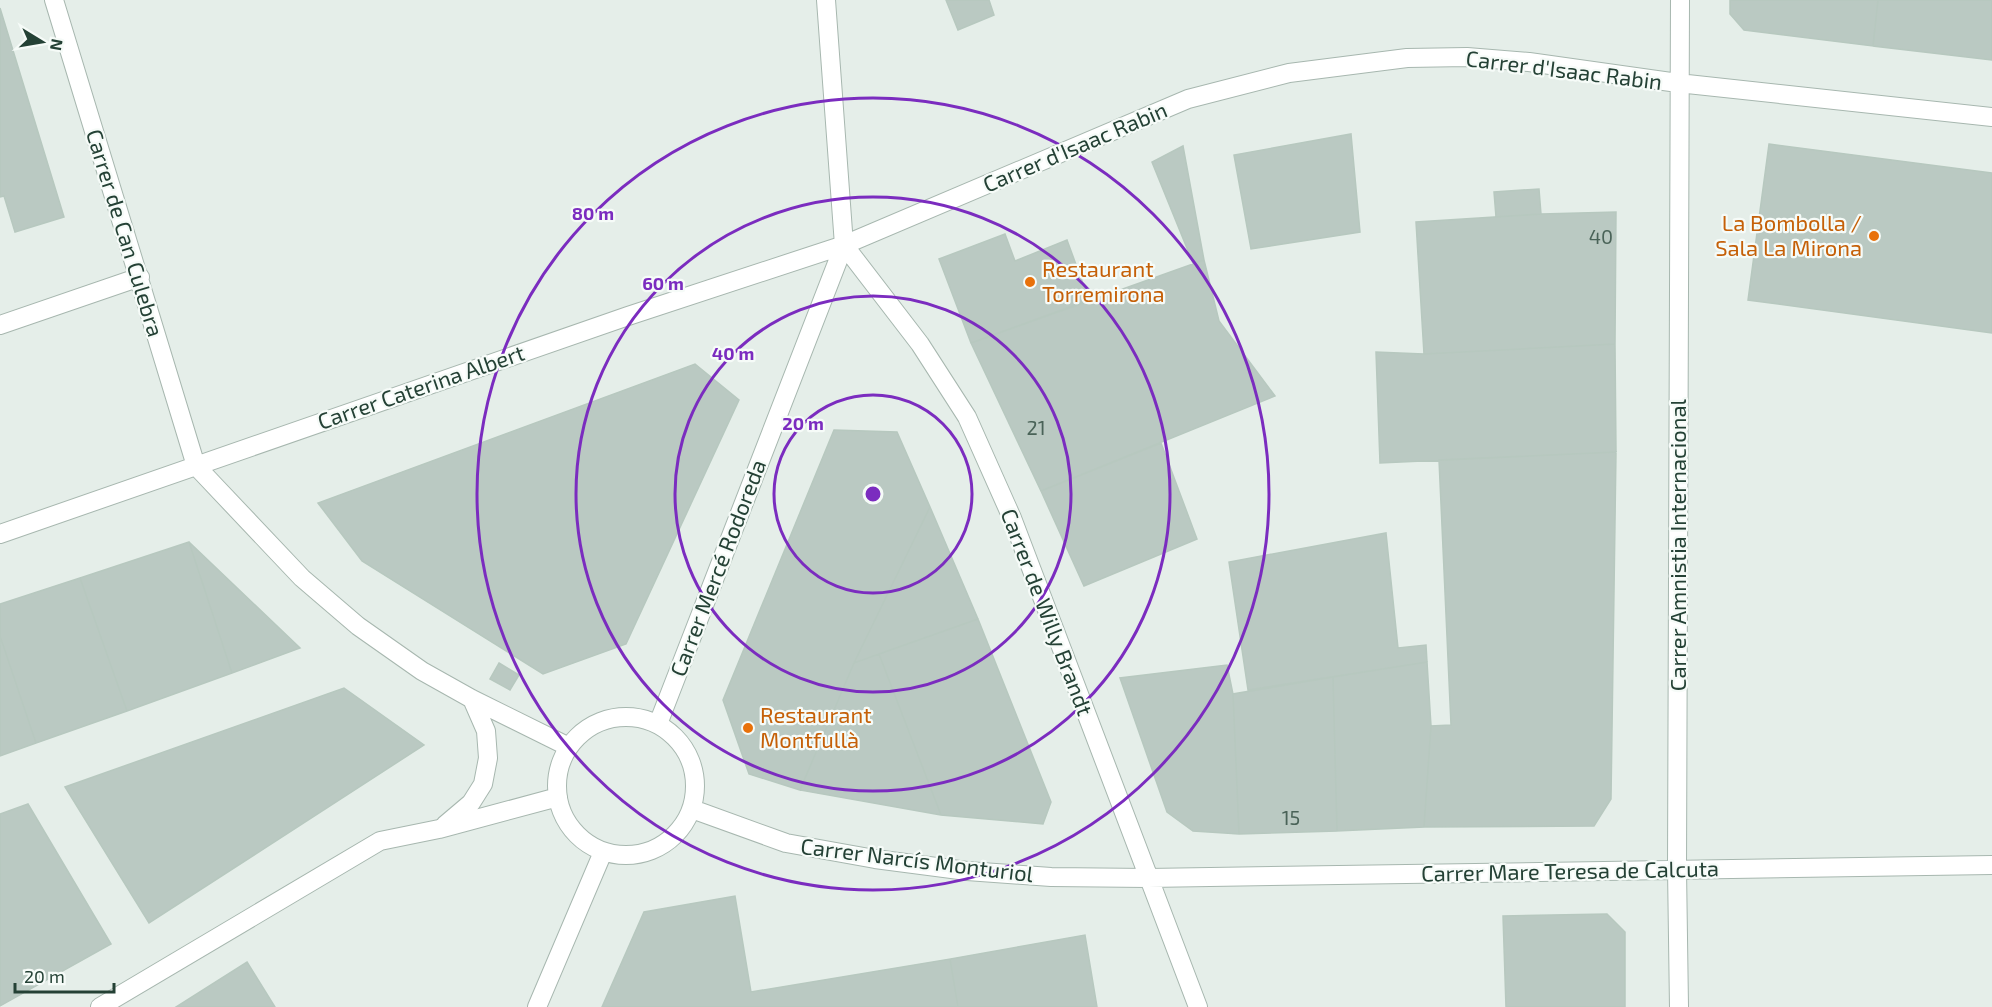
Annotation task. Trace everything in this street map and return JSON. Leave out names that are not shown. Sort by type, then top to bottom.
[{"type":"street","name":"Carrer de Can Culebra","points":[[54,0],[196,466]]},
{"type":"street","points":[[826,0],[844,245]]},
{"type":"street","name":"Carrer Amnistia Internacional","points":[[1679,1007],[1677,869],[1680,0]]},
{"type":"street","name":"Carrer d'Isaac Rabin","points":[[844,245],[1188,99],[1289,73],[1407,58],[1467,57],[1529,62],[1678,83],[1992,117]]},
{"type":"street","name":"Carrer Caterina Albert","points":[[0,534],[617,320],[844,245]]},
{"type":"street","name":"Carrer Mercé Rodoreda","points":[[658,724],[844,245]]},
{"type":"street","name":"Carrer de Willy Brandt","points":[[844,245],[920,344],[967,417],[1012,518],[1198,1007]]},
{"type":"street","points":[[0,325],[140,277]]},
{"type":"street","points":[[196,466],[302,578],[357,626],[422,671],[472,699],[569,747]]},
{"type":"street","points":[[438,829],[454,819],[471,802],[483,784],[488,758],[486,731],[472,699]]},
{"type":"street","points":[[630,716],[658,724],[672,733],[683,745],[691,760],[696,793],[692,809],[682,829],[666,844],[656,849],[624,856],[603,852],[578,836],[568,825],[558,797],[558,771],[569,747],[589,727],[616,717],[630,716]]},
{"type":"street","points":[[100,1007],[380,841],[438,829],[558,797]]},
{"type":"street","name":"Carrer Narcís Monturiol","points":[[692,809],[786,843],[875,859],[967,871],[1051,877],[1148,878]]},
{"type":"street","points":[[537,1007],[603,852]]},
{"type":"street","name":"Carrer Mare Teresa de Calcuta","points":[[1148,878],[1992,865]]},
{"type":"building","points":[[946,0],[989,0],[994,15],[958,30]]},
{"type":"building","points":[[1730,0],[1878,0],[1873,46],[1744,30],[1730,14]]},
{"type":"building","points":[[1878,0],[1992,0],[1992,60],[1873,46]]},
{"type":"building","points":[[0,8],[64,217],[15,232],[4,196],[0,197]]},
{"type":"building","points":[[1351,134],[1360,232],[1251,249],[1234,155]]},
{"type":"building","name":"La Bombolla / Sala La Mirona","points":[[1769,144],[1992,173],[1992,333],[1748,300]]},
{"type":"building","points":[[1183,146],[1204,260],[1193,263],[1152,162]]},
{"type":"building","points":[[1539,189],[1541,214],[1496,217],[1494,192]]},
{"type":"building","points":[[1616,212],[1615,344],[1424,354],[1416,222]]},
{"type":"building","points":[[1005,234],[1015,261],[1067,240],[1089,300],[971,343],[939,259]]},
{"type":"building","points":[[1204,260],[1219,321],[1275,396],[1041,491],[971,343]]},
{"type":"building","points":[[1615,344],[1616,452],[1380,463],[1376,352],[1424,354]]},
{"type":"building","points":[[695,364],[739,400],[626,644],[543,674],[362,561],[318,503]]},
{"type":"building","points":[[834,430],[897,432],[930,507],[854,663],[800,790],[749,774],[723,700]]},
{"type":"building","points":[[1161,443],[1197,539],[1084,586],[1041,491]]},
{"type":"building","points":[[1616,452],[1611,799],[1594,826],[1424,827],[1431,726],[1451,725],[1439,460]]},
{"type":"building","points":[[930,507],[978,619],[854,663]]},
{"type":"building","points":[[1386,533],[1398,648],[1426,645],[1427,662],[1248,690],[1229,562]]},
{"type":"building","points":[[189,542],[232,673],[127,711],[80,578]]},
{"type":"building","points":[[189,542],[300,648],[232,673]]},
{"type":"building","points":[[80,578],[127,711],[36,743],[0,636],[0,604]]},
{"type":"building","points":[[978,619],[1051,802],[1043,824],[941,815],[879,654]]},
{"type":"building","points":[[0,636],[36,743],[0,756]]},
{"type":"building","points":[[879,654],[941,815],[800,790],[854,663]]},
{"type":"building","points":[[1427,662],[1431,726],[1424,827],[1337,831],[1333,677]]},
{"type":"building","points":[[499,663],[519,675],[510,690],[490,679]]},
{"type":"building","points":[[1227,665],[1233,694],[1239,834],[1193,831],[1167,812],[1120,678]]},
{"type":"building","points":[[1333,677],[1337,831],[1239,834],[1233,694]]},
{"type":"building","points":[[344,688],[424,745],[149,923],[65,787]]},
{"type":"building","points":[[28,804],[111,944],[0,1006],[0,814]]},
{"type":"building","points":[[735,896],[751,992],[950,959],[958,1007],[602,1007],[644,912]]},
{"type":"building","points":[[1607,914],[1625,932],[1625,1007],[1506,1007],[1503,916]]},
{"type":"building","points":[[1085,935],[1097,1007],[958,1007],[950,959]]},
{"type":"building","points":[[247,962],[275,1007],[176,1007]]},
{"type":"place","name":"La Bombolla / Sala La Mirona","points":[[1874,236]]},
{"type":"place","name":"Restaurant Torremirona","points":[[1030,282]]},
{"type":"place","name":"Restaurant Montfullà","points":[[748,728]]}]
